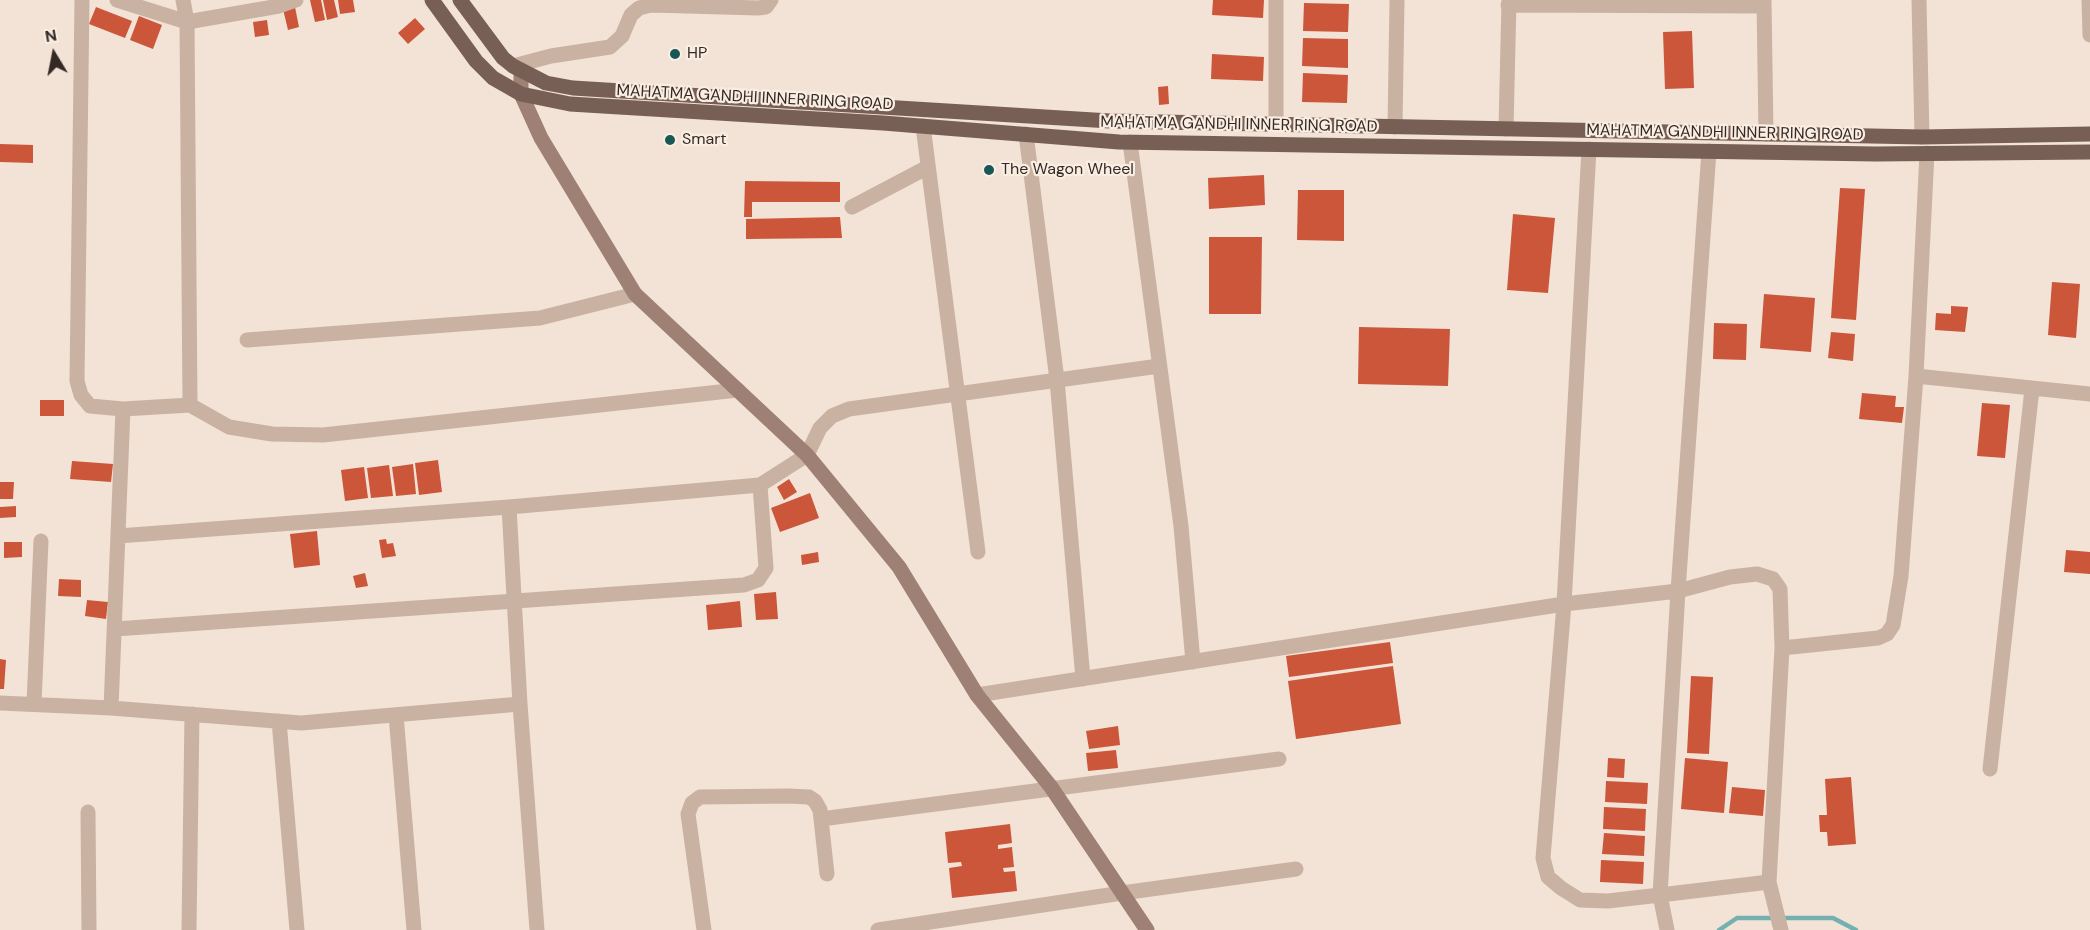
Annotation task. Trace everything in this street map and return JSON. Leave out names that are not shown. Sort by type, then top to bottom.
[{"type":"main road","name":"MAHATMA GANDHI INNER RING ROAD","points":[[432,0],[476,61],[493,78],[521,94],[581,105],[923,126],[1130,142],[1709,151],[2090,152]]},
{"type":"main road","name":"MAHATMA GANDHI INNER RING ROAD","points":[[460,0],[503,58],[517,69],[546,83],[573,88],[1110,121],[1922,137],[2090,134]]},
{"type":"street","points":[[82,0],[76,381],[81,395],[90,405],[123,409],[189,405],[229,427],[272,434],[323,435],[738,390]]},
{"type":"street","points":[[117,0],[188,22],[296,0]]},
{"type":"street","points":[[183,0],[188,22],[189,405]]},
{"type":"street","points":[[771,0],[765,7],[758,8],[651,6],[639,8],[631,15],[622,36],[610,46],[551,56],[517,69],[521,94],[542,138],[635,294],[807,455],[899,567],[977,695],[1051,788],[1147,930]]},
{"type":"street","points":[[1275,124],[1276,0]]},
{"type":"street","points":[[1395,127],[1397,0]]},
{"type":"street","points":[[1919,0],[1922,137]]},
{"type":"street","points":[[2089,0],[2090,35]]},
{"type":"street","points":[[1506,129],[1509,3],[1764,3],[1766,134]]},
{"type":"street","points":[[923,126],[978,552]]},
{"type":"street","points":[[1026,134],[1057,380],[1083,679]]},
{"type":"street","points":[[1130,142],[1181,526],[1193,662]]},
{"type":"street","points":[[1589,149],[1564,604],[1543,858],[1548,876],[1580,900],[1608,901],[1769,882]]},
{"type":"street","points":[[1667,930],[1660,895],[1678,591],[1709,151]]},
{"type":"street","points":[[1782,648],[1878,638],[1887,634],[1893,625],[1901,576],[1916,376],[1927,153]]},
{"type":"street","points":[[852,207],[928,166]]},
{"type":"street","points":[[247,340],[540,318],[635,294]]},
{"type":"street","points":[[118,536],[509,507],[760,485],[807,455],[820,428],[832,416],[849,409],[1159,366]]},
{"type":"street","points":[[1916,376],[2090,394]]},
{"type":"street","points":[[1990,769],[2032,389]]},
{"type":"street","points":[[111,708],[123,409]]},
{"type":"street","points":[[115,629],[744,585],[758,580],[766,568],[760,485]]},
{"type":"street","points":[[509,507],[520,704],[537,930]]},
{"type":"street","points":[[34,704],[41,541]]},
{"type":"street","points":[[977,695],[1564,604],[1678,591],[1730,577],[1757,574],[1773,579],[1780,589],[1782,648],[1769,882],[1781,930]]},
{"type":"street","points":[[0,703],[111,708],[301,723],[520,704]]},
{"type":"street","points":[[189,930],[192,714]]},
{"type":"street","points":[[396,715],[414,930]]},
{"type":"street","points":[[279,721],[297,930]]},
{"type":"street","points":[[821,819],[1279,759]]},
{"type":"street","points":[[704,930],[688,814],[692,803],[700,797],[809,797],[815,801],[820,810],[828,874]]},
{"type":"street","points":[[88,812],[89,930]]},
{"type":"street","points":[[878,930],[1296,869]]},
{"type":"building","points":[[310,0],[321,0],[325,20],[315,22]]},
{"type":"building","points":[[323,0],[334,0],[338,17],[327,20]]},
{"type":"building","points":[[338,0],[353,0],[355,12],[340,14]]},
{"type":"building","points":[[1213,0],[1264,0],[1263,18],[1212,15]]},
{"type":"building","points":[[1304,3],[1349,4],[1348,32],[1303,31]]},
{"type":"building","points":[[96,7],[132,21],[125,38],[89,24]]},
{"type":"building","points":[[295,7],[299,27],[288,30],[283,9]]},
{"type":"building","points":[[139,16],[162,25],[153,49],[130,40]]},
{"type":"building","points":[[415,18],[425,29],[408,44],[398,33]]},
{"type":"building","points":[[267,20],[269,35],[255,37],[253,22]]},
{"type":"building","points":[[1692,31],[1694,88],[1665,89],[1663,32]]},
{"type":"building","points":[[1303,38],[1348,39],[1348,68],[1302,66]]},
{"type":"building","points":[[1212,54],[1264,57],[1263,81],[1211,79]]},
{"type":"building","points":[[1303,73],[1348,75],[1347,103],[1302,102]]},
{"type":"building","points":[[1168,86],[1169,104],[1159,105],[1158,87]]},
{"type":"building","points":[[0,144],[33,145],[33,163],[0,162]]},
{"type":"building","points":[[1264,175],[1265,205],[1209,209],[1208,178]]},
{"type":"building","points":[[745,181],[840,182],[840,202],[752,202],[752,217],[744,217]]},
{"type":"building","points":[[1840,188],[1865,189],[1856,320],[1831,318]]},
{"type":"building","points":[[1298,190],[1344,190],[1344,241],[1297,240]]},
{"type":"building","points":[[1513,214],[1555,218],[1548,293],[1507,290]]},
{"type":"building","points":[[840,217],[842,238],[746,239],[746,219]]},
{"type":"building","points":[[1209,237],[1262,237],[1261,314],[1209,314]]},
{"type":"building","points":[[2052,282],[2080,284],[2076,338],[2048,335]]},
{"type":"building","points":[[1764,294],[1815,298],[1811,352],[1760,348]]},
{"type":"building","points":[[1951,306],[1968,307],[1965,332],[1935,330],[1936,313],[1951,314]]},
{"type":"building","points":[[1714,323],[1747,324],[1746,360],[1713,359]]},
{"type":"building","points":[[1359,327],[1450,329],[1448,386],[1358,384]]},
{"type":"building","points":[[1831,332],[1855,334],[1853,361],[1828,358]]},
{"type":"building","points":[[1862,393],[1896,396],[1895,407],[1904,407],[1902,423],[1859,419]]},
{"type":"building","points":[[40,400],[64,400],[64,416],[40,416]]},
{"type":"building","points":[[1982,403],[2010,405],[2005,458],[1977,456]]},
{"type":"building","points":[[438,460],[442,492],[419,495],[415,463]]},
{"type":"building","points":[[72,461],[113,464],[111,482],[70,479]]},
{"type":"building","points":[[413,464],[416,494],[396,496],[392,467]]},
{"type":"building","points":[[389,465],[393,496],[371,498],[367,468]]},
{"type":"building","points":[[364,467],[368,498],[345,501],[341,470]]},
{"type":"building","points":[[789,479],[797,492],[784,500],[777,487]]},
{"type":"building","points":[[0,482],[14,482],[13,499],[0,499]]},
{"type":"building","points":[[810,493],[819,518],[780,532],[771,508]]},
{"type":"building","points":[[16,506],[16,517],[0,518],[0,507]]},
{"type":"building","points":[[317,531],[320,565],[294,568],[290,534]]},
{"type":"building","points":[[386,539],[387,544],[393,543],[396,556],[382,558],[379,540]]},
{"type":"building","points":[[4,542],[22,542],[22,557],[4,558]]},
{"type":"building","points":[[2066,550],[2090,552],[2090,574],[2064,572]]},
{"type":"building","points":[[818,552],[819,562],[802,565],[801,555]]},
{"type":"building","points":[[365,573],[368,586],[356,588],[353,576]]},
{"type":"building","points":[[59,579],[81,580],[81,597],[58,596]]},
{"type":"building","points":[[776,592],[778,619],[756,620],[754,594]]},
{"type":"building","points":[[87,600],[108,602],[106,619],[85,616]]},
{"type":"building","points":[[740,601],[742,627],[708,630],[706,605]]},
{"type":"building","points":[[1390,642],[1393,663],[1289,677],[1286,656]]},
{"type":"building","points":[[0,659],[6,660],[4,689],[0,689]]},
{"type":"building","points":[[1393,666],[1401,724],[1296,739],[1288,681]]},
{"type":"building","points":[[1691,676],[1713,677],[1709,754],[1687,753]]},
{"type":"building","points":[[1118,726],[1120,745],[1089,749],[1086,731]]},
{"type":"building","points":[[1116,750],[1118,768],[1088,771],[1086,753]]},
{"type":"building","points":[[1608,758],[1625,759],[1624,778],[1607,777]]},
{"type":"building","points":[[1685,758],[1728,762],[1724,813],[1681,809]]},
{"type":"building","points":[[1851,777],[1856,844],[1828,846],[1827,832],[1820,832],[1819,815],[1827,815],[1825,779]]},
{"type":"building","points":[[1606,781],[1648,783],[1647,804],[1605,802]]},
{"type":"building","points":[[1732,787],[1765,790],[1763,816],[1729,813]]},
{"type":"building","points":[[1604,807],[1646,809],[1645,831],[1603,829]]},
{"type":"building","points":[[1010,824],[1012,843],[998,845],[998,849],[1012,847],[1014,867],[1003,868],[1004,872],[1015,871],[1017,891],[952,898],[949,868],[962,866],[961,862],[948,863],[945,832]]},
{"type":"building","points":[[1604,833],[1645,836],[1644,856],[1602,854]]},
{"type":"building","points":[[1601,860],[1644,862],[1643,884],[1600,882]]},
{"type":"waterway","points":[[1719,930],[1737,918],[1833,918],[1856,930]]},
{"type":"place","name":"HP","points":[[675,54]]},
{"type":"place","name":"Smart","points":[[670,140]]},
{"type":"place","name":"The Wagon Wheel","points":[[989,170]]}]
